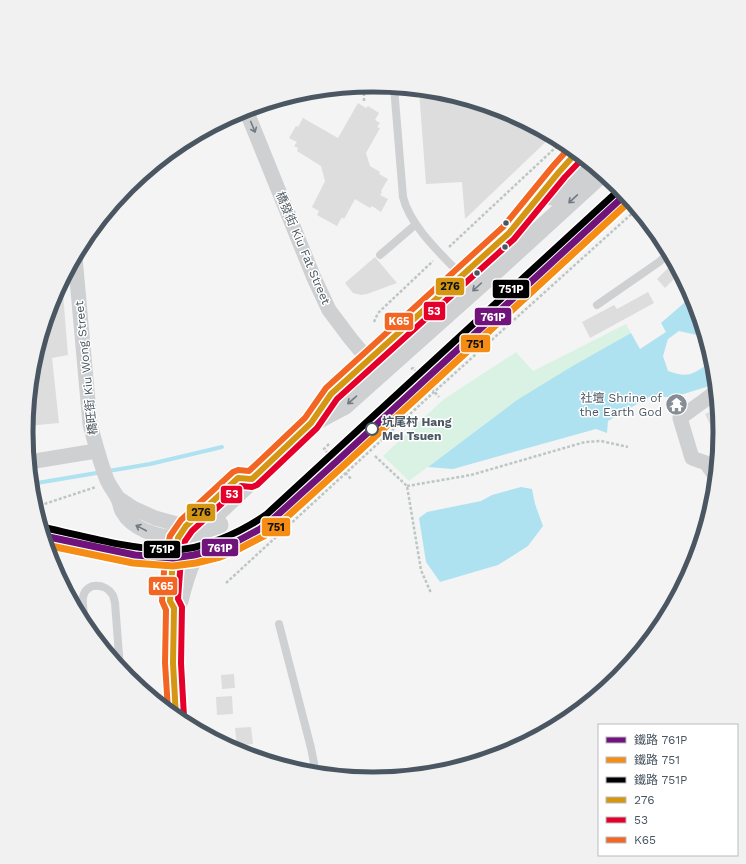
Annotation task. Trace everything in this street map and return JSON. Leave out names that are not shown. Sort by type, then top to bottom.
[{"type":"street","name":"橋發街 Kiu Fat Street","points":[[248,116],[314,278],[329,310],[350,338],[381,374]]},
{"type":"street","points":[[522,219],[563,166],[572,157]]},
{"type":"street","points":[[176,709],[173,663],[174,608],[170,601],[173,558],[193,533],[252,492],[252,479],[311,423],[331,394],[462,276],[522,219],[547,200],[584,165]]},
{"type":"street","points":[[311,423],[346,405],[598,177]]},
{"type":"street","name":"橋旺街 Kiu Wong Street","points":[[76,268],[90,424],[103,483],[118,498],[122,510],[127,518],[134,524],[150,533],[158,536],[193,533]]},
{"type":"street","points":[[711,396],[680,418],[692,458],[706,463],[711,470]]},
{"type":"street","points":[[35,461],[98,455]]},
{"type":"street","points":[[174,608],[179,602],[185,576],[191,561],[193,533]]},
{"type":"lane","points":[[394,93],[403,197],[407,212],[415,225],[462,276]]},
{"type":"lane","points":[[380,255],[415,225]]},
{"type":"lane","points":[[597,305],[664,257]]},
{"type":"lane","points":[[84,611],[83,597],[86,590],[95,585],[104,586],[112,594],[115,603],[119,658]]},
{"type":"lane","points":[[279,624],[312,748],[315,766]]},
{"type":"path","points":[[364,92],[364,101]]},
{"type":"path","points":[[374,322],[378,314],[556,148]]},
{"type":"path","points":[[226,584],[434,392],[633,213]]},
{"type":"path","points":[[413,368],[439,397]]},
{"type":"path","points":[[409,407],[430,387]]},
{"type":"path","points":[[407,486],[471,475],[585,442],[601,440],[628,447]]},
{"type":"path","points":[[329,444],[324,449],[351,479]]},
{"type":"path","points":[[375,456],[407,486],[420,570],[431,593]]},
{"type":"path","points":[[342,469],[348,464]]},
{"type":"path","points":[[42,505],[103,483]]},
{"type":"green space","points":[[626,324],[631,333],[517,400],[409,481],[383,456],[444,399],[516,352],[533,371]]},
{"type":"water","points":[[686,301],[699,339],[697,335],[679,331],[668,339],[663,356],[668,371],[683,375],[696,372],[705,366],[705,364],[710,385],[674,397],[649,397],[608,421],[607,433],[596,429],[453,469],[428,467],[517,400],[571,367],[631,333],[640,349],[666,332],[661,323]]},
{"type":"water","points":[[521,487],[532,489],[535,504],[543,526],[528,546],[498,565],[440,582],[426,562],[419,518],[427,512],[481,501],[492,495]]},
{"type":"building","points":[[419,95],[482,110],[523,127],[547,140],[465,219],[462,182],[426,184]]},
{"type":"building","points":[[358,103],[366,108],[368,106],[379,113],[375,120],[380,123],[377,127],[380,128],[366,153],[370,166],[380,172],[379,174],[388,179],[380,195],[388,199],[381,212],[372,206],[370,208],[355,199],[344,219],[342,217],[337,226],[317,215],[319,211],[312,207],[325,181],[321,166],[297,151],[298,148],[294,146],[297,142],[289,138],[303,118],[338,138]]},
{"type":"building","points":[[375,257],[397,283],[367,294],[361,295],[353,293],[345,283]]},
{"type":"building","points":[[669,267],[676,277],[665,288],[657,279]]},
{"type":"building","points":[[648,292],[654,303],[590,338],[582,322],[614,305],[617,309]]},
{"type":"building","points":[[63,293],[68,355],[52,358],[59,423],[33,425],[36,388],[40,366],[51,323]]},
{"type":"building","points":[[712,411],[713,425],[711,426],[705,414]]},
{"type":"building","points":[[234,674],[235,688],[222,689],[221,675]]},
{"type":"building","points":[[232,696],[233,714],[217,715],[216,697]]},
{"type":"building","points":[[251,727],[253,744],[242,745],[237,743],[235,728]]},
{"type":"waterway","points":[[37,483],[150,464],[222,447]]},
{"type":"rail line","name":"751P","points":[[47,528],[124,545],[171,550],[196,547],[222,539],[257,521],[267,514],[615,194]]},
{"type":"rail line","name":"761P","points":[[50,537],[135,555],[173,558],[194,555],[217,549],[232,544],[260,529],[336,462],[620,199]]},
{"type":"rail line","name":"751","points":[[53,546],[133,563],[173,566],[196,563],[220,557],[264,536],[341,468],[626,205]]},
{"type":"transit line","name":"K65","points":[[168,703],[165,663],[166,610],[162,601],[165,557],[170,536],[181,520],[233,472],[238,470],[249,471],[305,418],[326,388],[503,227],[566,152]]},
{"type":"transit line","name":"276","points":[[176,709],[173,663],[174,608],[170,601],[173,558],[178,538],[186,526],[238,478],[252,479],[311,423],[331,394],[509,233],[573,157]]},
{"type":"transit line","name":"53","points":[[184,715],[181,663],[182,607],[178,599],[181,559],[185,541],[192,531],[241,486],[252,487],[257,485],[317,428],[337,399],[514,239],[580,162]]},
{"type":"place","name":"社壇 Shrine of the Earth God","points":[[677,405]]},
{"type":"place","name":"坑尾村 Hang Mei Tsuen","points":[[372,429]]}]
